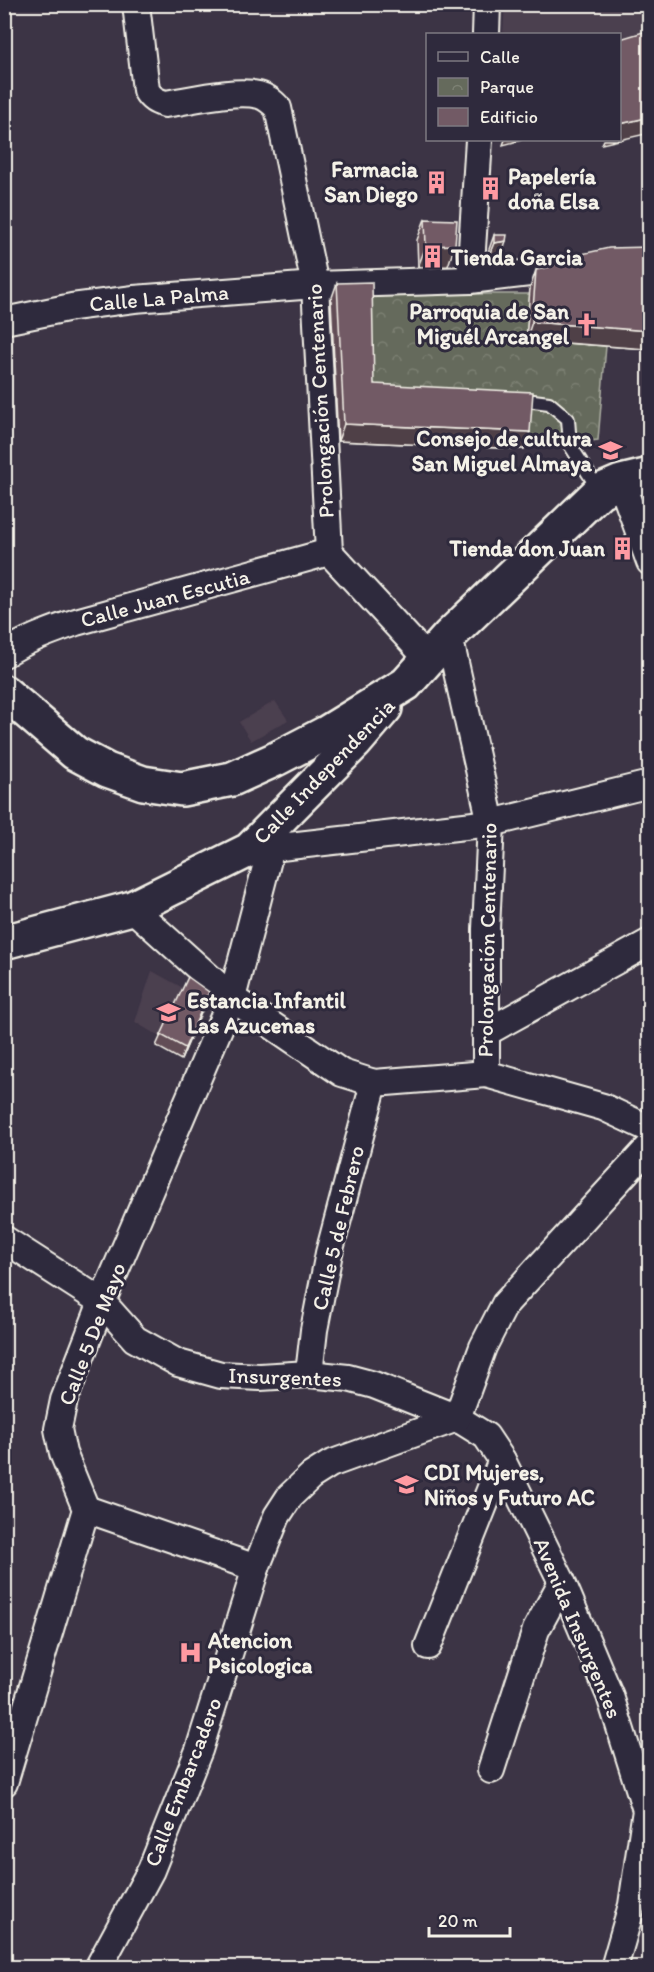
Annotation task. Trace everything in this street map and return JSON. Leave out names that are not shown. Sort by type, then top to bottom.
[{"type":"street","name":"Prolongación Centenario","points":[[136,4],[146,90],[156,102],[165,104],[239,93],[259,95],[271,100],[278,108],[315,285],[329,552]]},
{"type":"street","points":[[486,33],[487,4]]},
{"type":"street","points":[[470,280],[479,141]]},
{"type":"street","name":"Calle La Palma","points":[[4,321],[72,307],[134,299],[315,285],[470,280],[544,270]]},
{"type":"street","points":[[623,482],[650,562]]},
{"type":"street","name":"Calle Independencia","points":[[4,942],[132,908],[260,849],[438,647],[623,482]]},
{"type":"street","points":[[329,552],[438,647]]},
{"type":"street","name":"Calle Juan Escutia","points":[[4,654],[17,645],[76,622],[329,552]]},
{"type":"street","name":"Prolongación Centenario","points":[[438,647],[491,823],[486,929],[486,1074],[603,1107],[650,1129]]},
{"type":"street","name":"Calle Independencia","points":[[4,692],[75,753],[107,770],[143,783],[182,789],[232,779],[274,760],[326,733],[406,684]]},
{"type":"street","points":[[260,849],[491,823],[650,784]]},
{"type":"street","name":"Calle 5 De Mayo","points":[[86,1509],[63,1453],[58,1429],[64,1400],[102,1302],[232,998],[260,849]]},
{"type":"street","points":[[132,908],[232,998],[342,1073],[375,1083],[486,1074]]},
{"type":"street","points":[[485,1033],[650,942]]},
{"type":"street","name":"Calle 5 de Febrero","points":[[309,1374],[314,1330],[329,1253],[375,1083]]},
{"type":"street","points":[[457,1418],[483,1347],[504,1304],[650,1146]]},
{"type":"street","name":"Insurgentes","points":[[4,1239],[102,1302],[135,1339],[178,1363],[221,1376],[260,1377],[309,1374],[348,1378],[374,1385],[457,1418]]},
{"type":"street","name":"Avenida Insurgentes","points":[[457,1418],[486,1436],[502,1460],[562,1582],[610,1696],[648,1808],[632,1905],[614,1968]]},
{"type":"street","name":"Calle Embarcadero","points":[[98,1968],[151,1870],[199,1750],[256,1568],[277,1516],[290,1496],[311,1476],[330,1464],[457,1418]]},
{"type":"street","points":[[428,1646],[502,1460]]},
{"type":"street","points":[[4,1783],[86,1509],[256,1568]]},
{"type":"street","points":[[491,1770],[536,1630],[562,1582]]},
{"type":"lane","points":[[514,399],[549,403],[568,419],[570,445],[623,482]]},
{"type":"shaded area","points":[[505,5],[649,5],[649,105],[621,112],[621,33],[503,33]]},
{"type":"shaded area","points":[[275,701],[288,720],[251,741],[239,722]]},
{"type":"shaded area","name":"Estancia Infantil Las Azucenas","points":[[152,971],[183,988],[205,1004],[181,1060],[156,1046],[160,1037],[135,1022]]},
{"type":"green space","points":[[365,294],[530,294],[526,340],[606,346],[598,440],[544,446],[524,445],[368,400]]},
{"type":"building","points":[[650,30],[650,117],[621,124],[621,39]]},
{"type":"building","points":[[425,219],[457,220],[455,245],[426,246]]},
{"type":"building","points":[[494,235],[507,235],[506,241],[494,243]]},
{"type":"building","points":[[650,247],[650,331],[532,322],[536,270],[553,266],[558,260],[577,261],[577,255],[609,248]]},
{"type":"building","points":[[372,282],[374,384],[533,392],[530,432],[344,424],[337,283]]},
{"type":"building","points":[[188,977],[209,992],[185,1048],[161,1035]]},
{"type":"place","name":"Farmacia San Diego","points":[[436,182]]},
{"type":"place","name":"Papelería doña Elsa","points":[[490,189]]},
{"type":"place","name":"Tienda Garcia","points":[[433,257]]},
{"type":"place","name":"Parroquia de San Miguél Arcangel","points":[[587,324]]},
{"type":"place","name":"Consejo de cultura San Miguel Almaya","points":[[610,451]]},
{"type":"place","name":"Tienda don Juan","points":[[623,548]]},
{"type":"place","name":"Estancia Infantil Las Azucenas","points":[[169,1013]]},
{"type":"place","name":"CDI Mujeres, Niños y Futuro AC","points":[[406,1485]]},
{"type":"place","name":"Atencion Psicologica","points":[[190,1653]]}]
